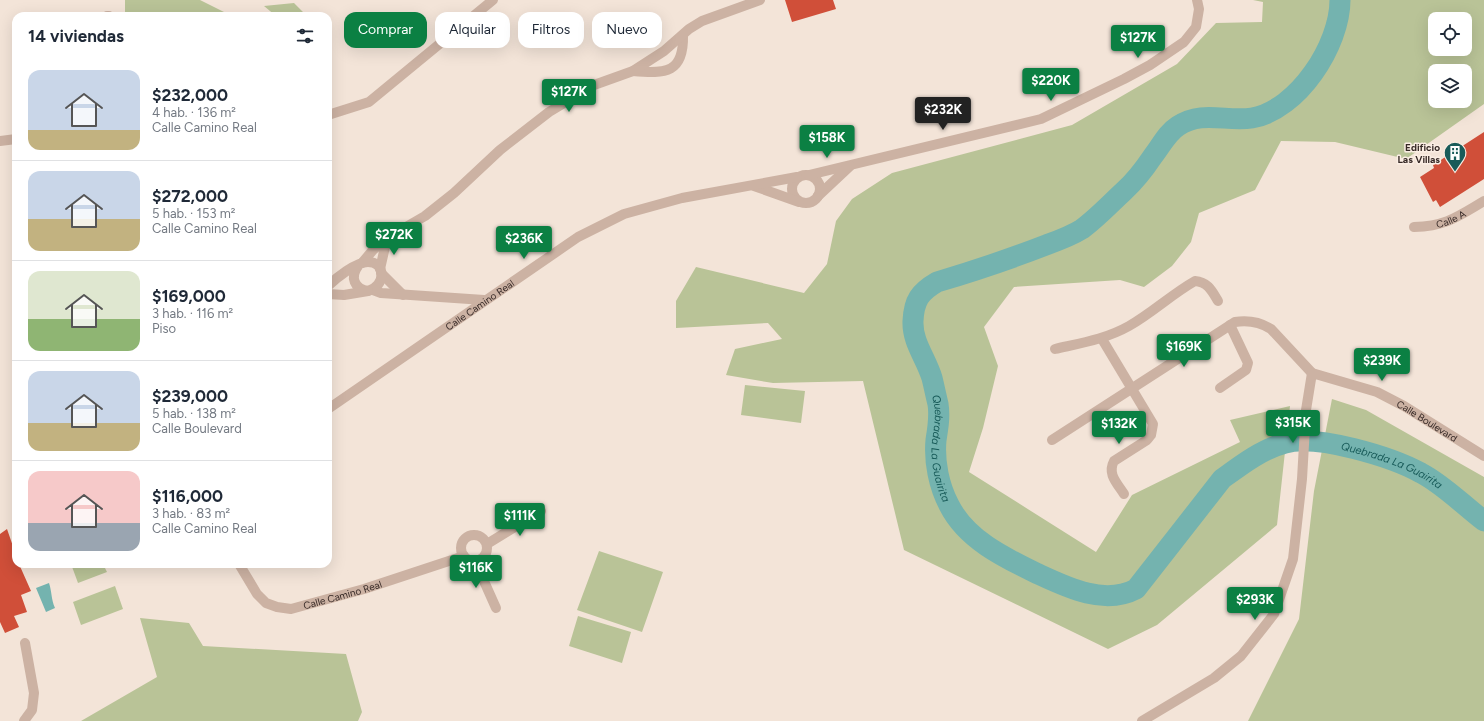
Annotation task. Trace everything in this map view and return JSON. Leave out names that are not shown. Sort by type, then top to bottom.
[{"type":"street","points":[[332,115],[369,102],[493,0]]},
{"type":"street","points":[[484,300],[381,293],[359,288],[355,284],[353,274],[373,250],[387,238],[425,216],[454,193],[500,150],[549,112],[594,85],[633,71],[702,21],[760,0]]},
{"type":"street","name":"Calle Camino Real","points":[[332,406],[398,362],[484,300],[578,237],[624,214],[682,198],[754,186],[850,166],[1041,120],[1150,65],[1184,42],[1196,27],[1199,9],[1197,0]]},
{"type":"street","points":[[633,71],[657,74],[674,67],[681,56],[683,35]]},
{"type":"street","points":[[0,142],[12,140]]},
{"type":"street","name":"Calle Camino Real","points":[[754,186],[808,203],[814,200],[850,166]]},
{"type":"street","points":[[809,175],[815,177],[819,183],[820,190],[818,196]]},
{"type":"street","points":[[797,177],[792,188],[793,195],[802,202]]},
{"type":"street","name":"Calle A","points":[[1414,227],[1433,226],[1453,220],[1484,201]]},
{"type":"street","points":[[332,294],[344,295],[370,290],[380,283],[387,238]]},
{"type":"street","points":[[344,295],[332,283],[360,264],[372,263],[403,295]]},
{"type":"street","points":[[1055,349],[1102,339],[1130,326],[1195,281],[1202,282],[1210,288],[1218,301]]},
{"type":"street","points":[[1052,440],[1235,322],[1243,321],[1263,324],[1271,329],[1312,373],[1306,410],[1302,479],[1293,559],[1274,614],[1241,656],[1214,678],[1142,721]]},
{"type":"street","points":[[1220,388],[1246,370],[1248,363],[1230,325]]},
{"type":"street","points":[[1102,339],[1152,421],[1153,427],[1151,435],[1147,440],[1114,461],[1111,465],[1111,474],[1124,494]]},
{"type":"street","name":"Calle Boulevard","points":[[1312,373],[1376,392],[1404,406],[1484,456]]},
{"type":"street","points":[[487,544],[541,511]]},
{"type":"street","points":[[478,535],[482,537],[487,544],[486,554],[480,560],[475,561],[467,559],[464,556],[461,547],[462,543],[468,536],[478,535]]},
{"type":"street","name":"Calle Camino Real","points":[[241,568],[257,594],[266,603],[277,607],[291,609],[364,589],[464,556]]},
{"type":"street","points":[[475,561],[496,608]]},
{"type":"street","points":[[24,721],[32,710],[34,692],[25,643]]},
{"type":"green space","points":[[125,0],[200,0],[224,12],[125,12]]},
{"type":"green space","points":[[1253,0],[1484,0],[1484,104],[1406,159],[1335,142],[1281,141],[1255,190],[1199,213],[1191,242],[1172,266],[1144,287],[1120,280],[1014,287],[984,327],[998,366],[983,428],[969,472],[1096,552],[1132,495],[1240,442],[1230,420],[1290,406],[1277,525],[1157,625],[1108,649],[904,550],[863,381],[773,383],[726,375],[735,349],[782,339],[768,323],[676,328],[676,301],[696,267],[804,293],[827,264],[836,221],[852,199],[892,173],[1072,125],[1177,64],[1216,23],[1262,22],[1263,2]]},
{"type":"green space","points":[[294,3],[303,12],[271,12],[264,6]]},
{"type":"green space","points":[[745,385],[805,391],[801,423],[741,415]]},
{"type":"green space","points":[[1332,399],[1366,410],[1484,477],[1484,721],[1248,721],[1299,619],[1314,491]]},
{"type":"green space","points":[[599,551],[663,572],[642,632],[577,610]]},
{"type":"green space","points":[[72,568],[105,568],[107,572],[78,583]]},
{"type":"green space","points":[[115,586],[123,609],[81,625],[73,602]]},
{"type":"green space","points":[[578,616],[631,632],[622,663],[569,646]]},
{"type":"green space","points":[[140,618],[189,623],[203,646],[346,654],[362,712],[358,721],[81,721],[157,677]]},
{"type":"water","points":[[49,583],[55,608],[46,612],[36,588]]},
{"type":"building","points":[[785,0],[833,0],[836,9],[792,22]]},
{"type":"building","name":"Edificio Las Villas","points":[[1484,132],[1484,179],[1440,207],[1436,200],[1433,202],[1420,177],[1434,168],[1433,165]]},
{"type":"building","points":[[7,529],[12,543],[12,568],[21,568],[31,591],[21,595],[27,612],[14,616],[19,627],[5,633],[0,622],[0,534]]},
{"type":"waterway","name":"Quebrada La Guairita","points":[[1340,0],[1338,18],[1333,36],[1324,55],[1313,73],[1300,89],[1285,103],[1269,112],[1252,118],[1233,119],[1205,117],[1187,121],[1171,132],[1132,183],[1082,229],[1064,238],[1019,255],[937,282],[922,293],[915,307],[913,329],[917,343],[932,378],[939,408],[936,457],[940,482],[945,498],[956,517],[965,528],[986,546],[1036,573],[1072,589],[1085,593],[1111,596],[1124,594],[1136,589],[1222,479],[1260,453],[1285,443],[1299,441],[1334,444],[1392,460],[1421,473],[1446,489],[1484,521]]},
{"type":"place","name":"Edificio Las Villas","points":[[1455,172]]}]
